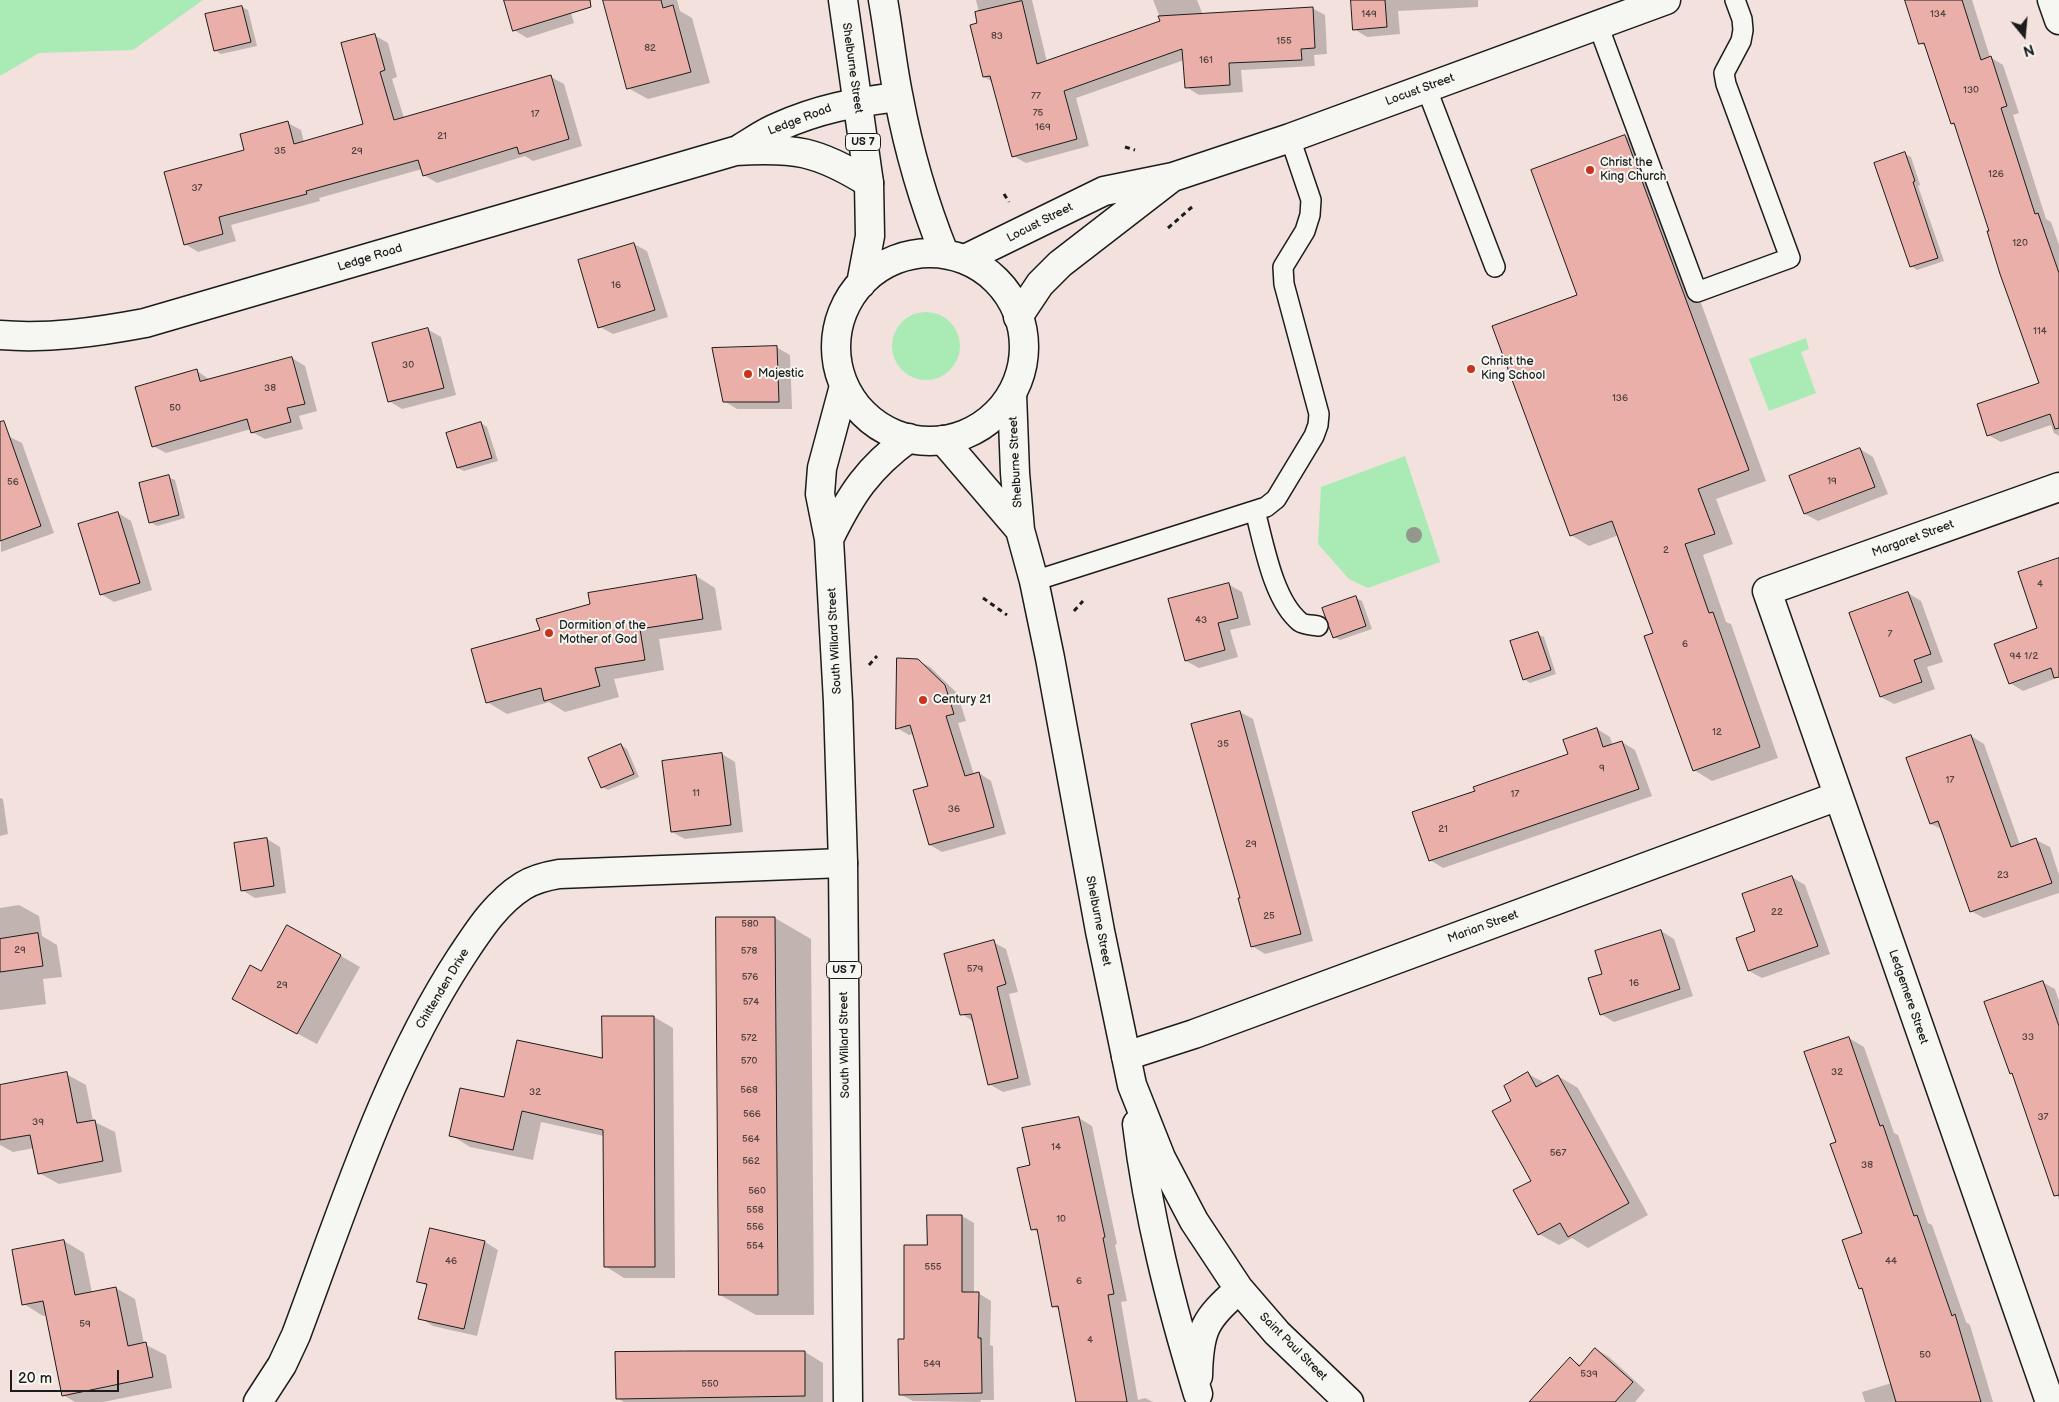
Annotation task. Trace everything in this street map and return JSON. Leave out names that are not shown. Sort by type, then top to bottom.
[{"type":"street","name":"Shelburne Street","points":[[843,0],[869,183],[871,213],[870,236],[860,284]]},
{"type":"street","points":[[883,0],[898,97],[912,159],[928,214],[954,256]]},
{"type":"street","name":"Locust Street","points":[[954,256],[1104,191],[1173,177],[1290,138],[1666,0]]},
{"type":"street","points":[[2052,0],[2059,20]]},
{"type":"street","name":"Ledge Road","points":[[735,151],[776,127],[824,110],[856,102],[898,97]]},
{"type":"street","name":"Ledge Road","points":[[0,335],[61,335],[145,323],[735,151],[773,148],[807,152],[842,166],[869,183]]},
{"type":"street","name":"Locust Street","points":[[1018,317],[1040,284],[1060,264],[1173,177]]},
{"type":"street","name":"Shelburne Street","points":[[1012,394],[997,413],[981,426],[962,435],[943,440],[909,438],[886,430],[868,417],[855,403],[844,386],[838,367],[835,343],[838,320],[849,297],[874,272],[898,259],[922,253],[954,256],[986,271],[999,283],[1018,317],[1022,348],[1021,366],[1012,394],[1015,473],[1020,530],[1034,581],[1100,931],[1132,1085],[1161,1158],[1194,1221],[1240,1289]]},
{"type":"street","name":"South Willard Street","points":[[844,386],[822,468],[820,494],[829,539],[838,702],[843,863],[848,1402]]},
{"type":"street","name":"South Willard Street","points":[[829,539],[843,510],[859,484],[886,455],[909,438]]},
{"type":"street","name":"Shelburne Street","points":[[943,440],[1020,530]]},
{"type":"street","name":"Margaret Street","points":[[1767,591],[2059,487]]},
{"type":"street","name":"Ledgemere Street","points":[[1767,591],[2050,1402]]},
{"type":"street","name":"Marian Street","points":[[1126,1056],[1194,1034],[1838,796]]},
{"type":"street","name":"Chittenden Drive","points":[[258,1402],[282,1365],[296,1335],[374,1128],[416,1032],[446,980],[499,906],[524,885],[540,878],[559,874],[843,863]]},
{"type":"street","points":[[1132,1085],[1143,1178],[1172,1308],[1199,1398]]},
{"type":"street","points":[[1199,1398],[1199,1353],[1204,1329],[1216,1311],[1240,1289]]},
{"type":"street","name":"Saint Paul Street","points":[[1240,1289],[1277,1333],[1349,1402]]},
{"type":"lane","points":[[1598,25],[1697,292],[1790,258],[1726,84],[1724,73],[1741,41],[1744,30],[1735,0]]},
{"type":"lane","points":[[1426,87],[1495,267]]},
{"type":"lane","points":[[1034,581],[1266,507],[1276,499],[1314,436],[1319,414],[1284,284],[1283,267],[1305,231],[1310,215],[1311,200],[1290,138]]},
{"type":"lane","points":[[1255,511],[1279,596],[1301,623],[1318,626]]},
{"type":"green space","points":[[0,0],[203,0],[133,50],[39,53],[0,76]]},
{"type":"green space","points":[[919,312],[933,312],[945,317],[955,327],[960,339],[960,353],[955,365],[945,375],[933,380],[919,380],[907,375],[897,365],[892,353],[892,339],[897,327],[907,317]]},
{"type":"green space","points":[[1806,338],[1809,349],[1801,352],[1816,393],[1769,411],[1749,359]]},
{"type":"green space","points":[[1405,456],[1440,562],[1368,588],[1349,579],[1318,544],[1321,487]]},
{"type":"building","points":[[504,0],[590,0],[591,7],[513,31]]},
{"type":"building","points":[[603,0],[661,0],[663,8],[673,5],[691,72],[627,89]]},
{"type":"building","points":[[1351,0],[1385,0],[1387,27],[1353,30]]},
{"type":"building","points":[[1905,0],[1962,0],[1981,60],[1991,56],[2007,106],[2001,108],[2035,214],[2038,213],[2059,273],[2059,428],[2055,429],[2050,414],[1987,436],[1977,404],[2039,383],[2000,274],[1987,231],[1989,231],[1954,123],[1951,124],[1924,43],[1919,44]]},
{"type":"building","points":[[1022,1],[1037,64],[1160,21],[1158,16],[1313,7],[1315,48],[1301,49],[1302,60],[1229,63],[1230,85],[1185,88],[1182,49],[1064,91],[1077,139],[1012,157],[990,76],[983,77],[970,25],[977,23],[975,12]]},
{"type":"building","points":[[242,6],[251,42],[214,51],[205,14]]},
{"type":"building","points":[[375,34],[385,70],[380,72],[394,120],[551,75],[569,139],[519,154],[517,147],[423,176],[418,160],[306,191],[307,194],[219,217],[223,234],[184,245],[164,172],[244,150],[240,134],[288,121],[294,144],[363,124],[341,43]]},
{"type":"building","name":"Christ the King School","points":[[1625,135],[1749,470],[1698,489],[1715,534],[1685,544],[1709,613],[1713,612],[1760,747],[1693,771],[1644,636],[1653,633],[1612,521],[1570,536],[1492,326],[1577,295],[1531,170]]},
{"type":"building","points":[[1905,152],[1938,258],[1910,267],[1874,163]]},
{"type":"building","points":[[634,243],[655,310],[598,328],[578,260]]},
{"type":"building","points":[[428,328],[444,388],[388,402],[372,343]]},
{"type":"building","name":"Majestic","points":[[777,346],[779,402],[723,402],[712,348]]},
{"type":"building","points":[[292,357],[305,404],[287,408],[291,422],[251,433],[247,419],[152,447],[135,387],[197,369],[200,381]]},
{"type":"building","points":[[4,421],[41,526],[0,541],[0,422]]},
{"type":"building","points":[[481,422],[492,458],[457,468],[446,433]]},
{"type":"building","points":[[1860,448],[1875,487],[1804,514],[1789,476]]},
{"type":"building","points":[[169,475],[179,515],[149,523],[139,483]]},
{"type":"building","points":[[118,512],[140,583],[100,595],[78,524]]},
{"type":"building","points":[[2059,558],[2059,677],[2054,678],[2051,668],[2009,684],[1994,644],[2037,628],[2018,572]]},
{"type":"building","name":"Dormition of the Mother of God","points":[[696,575],[703,619],[640,629],[645,660],[595,668],[600,686],[544,701],[541,688],[486,703],[471,649],[540,630],[536,619],[590,604],[588,593]]},
{"type":"building","points":[[1229,583],[1238,618],[1218,623],[1225,650],[1185,661],[1168,599]]},
{"type":"building","points":[[1908,592],[1931,654],[1914,660],[1922,682],[1880,697],[1849,613]]},
{"type":"building","points":[[1356,596],[1366,626],[1333,638],[1322,608]]},
{"type":"building","points":[[1538,632],[1551,670],[1523,680],[1510,641]]},
{"type":"building","points":[[897,658],[918,659],[945,685],[954,714],[946,716],[965,776],[979,772],[994,827],[929,845],[913,790],[928,786],[910,725],[896,729]]},
{"type":"building","points":[[1240,711],[1301,934],[1251,947],[1238,898],[1240,898],[1191,724]]},
{"type":"building","points":[[1597,728],[1603,747],[1622,741],[1639,789],[1429,861],[1412,812],[1475,791],[1473,787],[1568,754],[1563,740]]},
{"type":"building","points":[[1971,735],[2011,847],[2036,838],[2052,883],[1970,912],[1938,821],[1930,824],[1906,758]]},
{"type":"building","points":[[621,744],[634,774],[601,788],[588,758]]},
{"type":"building","points":[[722,753],[731,825],[671,832],[662,761]]},
{"type":"building","points":[[267,838],[274,886],[241,891],[234,843]]},
{"type":"building","points":[[1792,876],[1818,946],[1748,971],[1736,938],[1755,931],[1742,894]]},
{"type":"building","points":[[716,917],[775,917],[778,1295],[719,1295]]},
{"type":"building","points":[[287,925],[341,955],[297,1034],[232,999],[250,965],[261,971]]},
{"type":"building","points":[[1661,930],[1680,989],[1600,1015],[1588,978],[1602,974],[1595,951]]},
{"type":"building","points":[[38,933],[43,966],[0,972],[0,939]]},
{"type":"building","points":[[994,940],[1006,984],[997,987],[1018,1078],[988,1085],[971,1014],[960,1015],[944,954]]},
{"type":"building","points":[[2043,981],[2059,1026],[2059,1195],[2054,1196],[2012,1073],[2010,1074],[1984,1002]]},
{"type":"building","points":[[602,1016],[654,1016],[655,1267],[604,1267],[603,1130],[522,1111],[513,1150],[449,1136],[460,1088],[504,1097],[517,1040],[602,1058]]},
{"type":"building","points":[[1849,1037],[1880,1126],[1883,1125],[1914,1216],[1917,1215],[1952,1316],[1955,1314],[1981,1402],[1896,1402],[1862,1288],[1859,1289],[1842,1240],[1862,1233],[1830,1144],[1836,1142],[1804,1052]]},
{"type":"building","points":[[67,1072],[77,1123],[95,1120],[103,1161],[38,1174],[30,1135],[0,1140],[0,1085]]},
{"type":"building","points":[[1528,1072],[1536,1087],[1558,1075],[1629,1203],[1568,1237],[1560,1223],[1538,1235],[1513,1190],[1531,1181],[1492,1111],[1511,1101],[1504,1086]]},
{"type":"building","points":[[1079,1117],[1105,1237],[1103,1238],[1114,1294],[1108,1295],[1127,1402],[1076,1402],[1058,1306],[1052,1307],[1037,1229],[1031,1230],[1017,1168],[1030,1165],[1022,1128]]},
{"type":"building","points":[[927,1215],[962,1215],[962,1292],[979,1292],[978,1338],[981,1338],[982,1393],[899,1395],[898,1339],[904,1339],[904,1245],[927,1245]]},
{"type":"building","points":[[430,1228],[485,1241],[464,1329],[418,1319],[427,1284],[417,1282]]},
{"type":"building","points":[[64,1240],[75,1295],[116,1287],[128,1346],[146,1342],[153,1377],[62,1396],[43,1301],[22,1305],[12,1250]]},
{"type":"building","points":[[1595,1348],[1633,1382],[1615,1402],[1529,1402],[1570,1357],[1579,1366]]},
{"type":"building","points":[[805,1351],[805,1396],[616,1399],[615,1352]]},
{"type":"place","name":"Christ the King Church","points":[[1590,170]]},
{"type":"place","name":"Christ the King School","points":[[1471,369]]},
{"type":"place","name":"Majestic","points":[[748,374]]},
{"type":"place","name":"Dormition of the Mother of God","points":[[549,633]]},
{"type":"place","name":"Century 21","points":[[923,700]]}]
